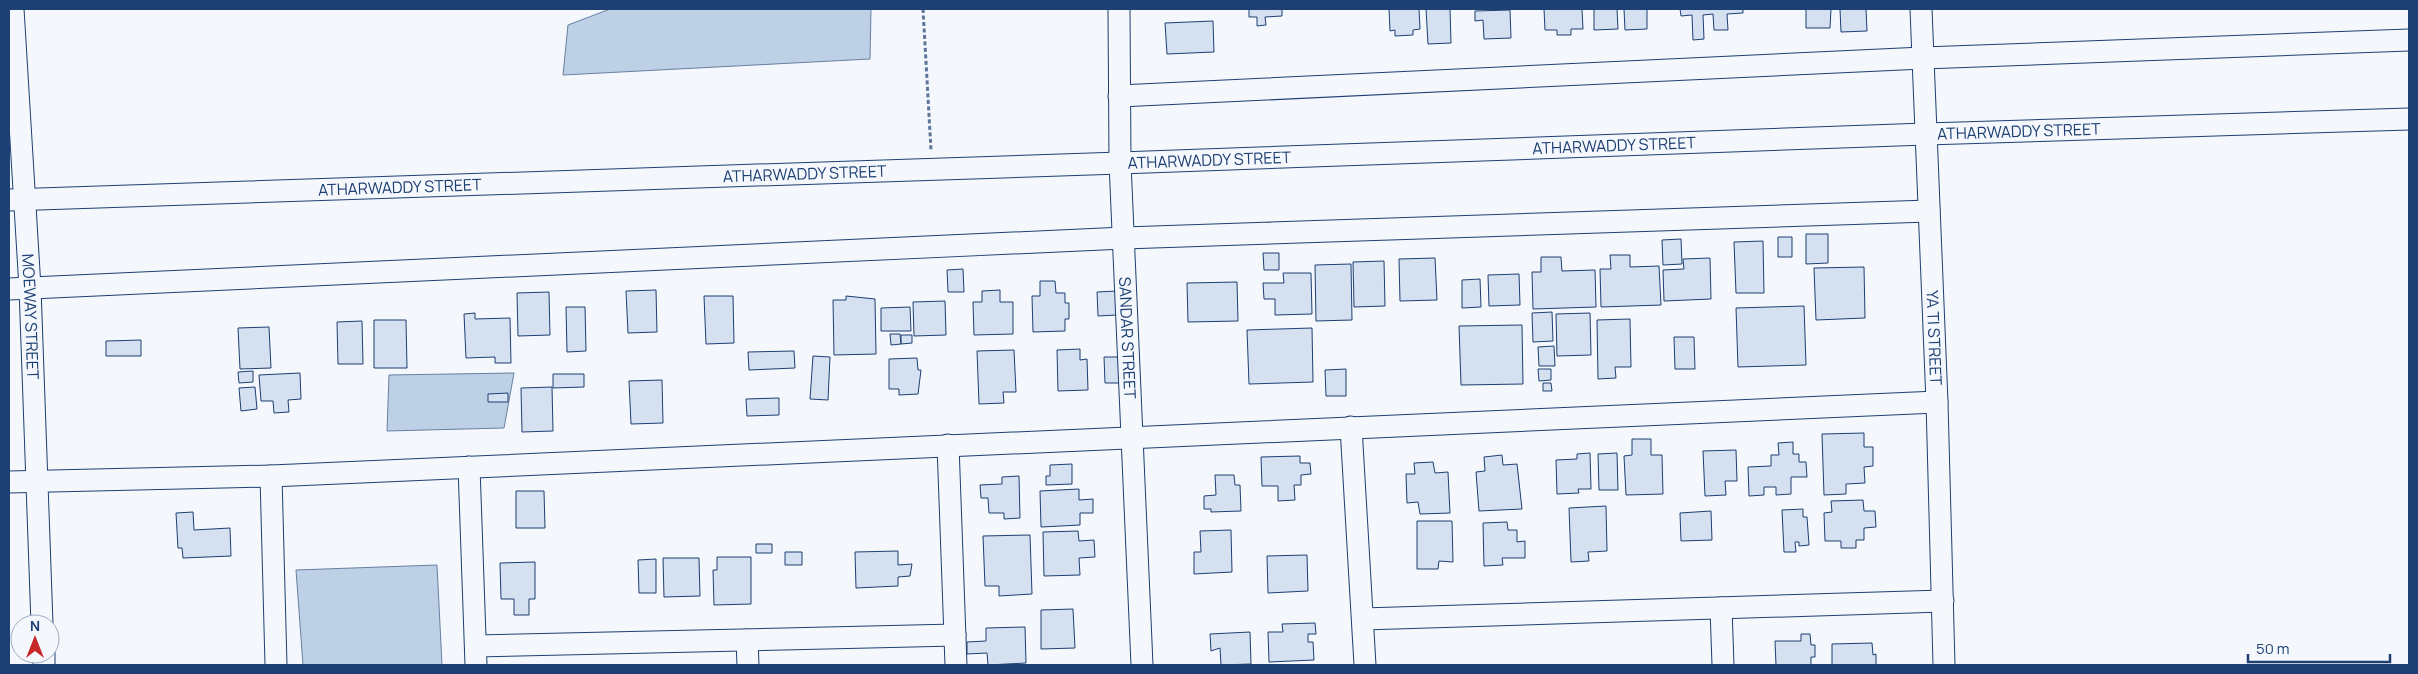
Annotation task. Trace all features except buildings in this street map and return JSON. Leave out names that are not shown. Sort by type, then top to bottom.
[{"type":"street","name":"MOEWAY STREET","points":[[13,9],[16,200],[30,288],[42,614]]},
{"type":"street","name":"SANDAR STREET","points":[[1118,9],[1120,163],[1142,665]]},
{"type":"street","name":"YA TI STREET","points":[[1921,9],[1937,402],[1944,665]]},
{"type":"street","points":[[1119,96],[1923,58],[2409,40]]},
{"type":"street","name":"ATHARWADDY STREET","points":[[16,200],[2409,119]]},
{"type":"street","points":[[9,289],[1124,238],[1929,211]]},
{"type":"street","points":[[9,482],[271,476],[1937,402]]},
{"type":"street","points":[[1351,427],[1365,665]]},
{"type":"street","points":[[948,445],[956,665]]},
{"type":"street","points":[[469,467],[476,656],[747,640],[955,635]]},
{"type":"street","points":[[271,476],[276,665]]},
{"type":"street","points":[[1363,619],[1942,601]]},
{"type":"street","points":[[1721,608],[1722,665]]},
{"type":"street","points":[[747,640],[748,665]]},
{"type":"path","points":[[923,9],[932,169]]},
{"type":"water","points":[[610,9],[871,9],[870,59],[563,75],[568,25]]},
{"type":"water","points":[[514,373],[504,428],[387,431],[389,375]]},
{"type":"water","points":[[437,565],[442,665],[303,665],[296,570]]}]
